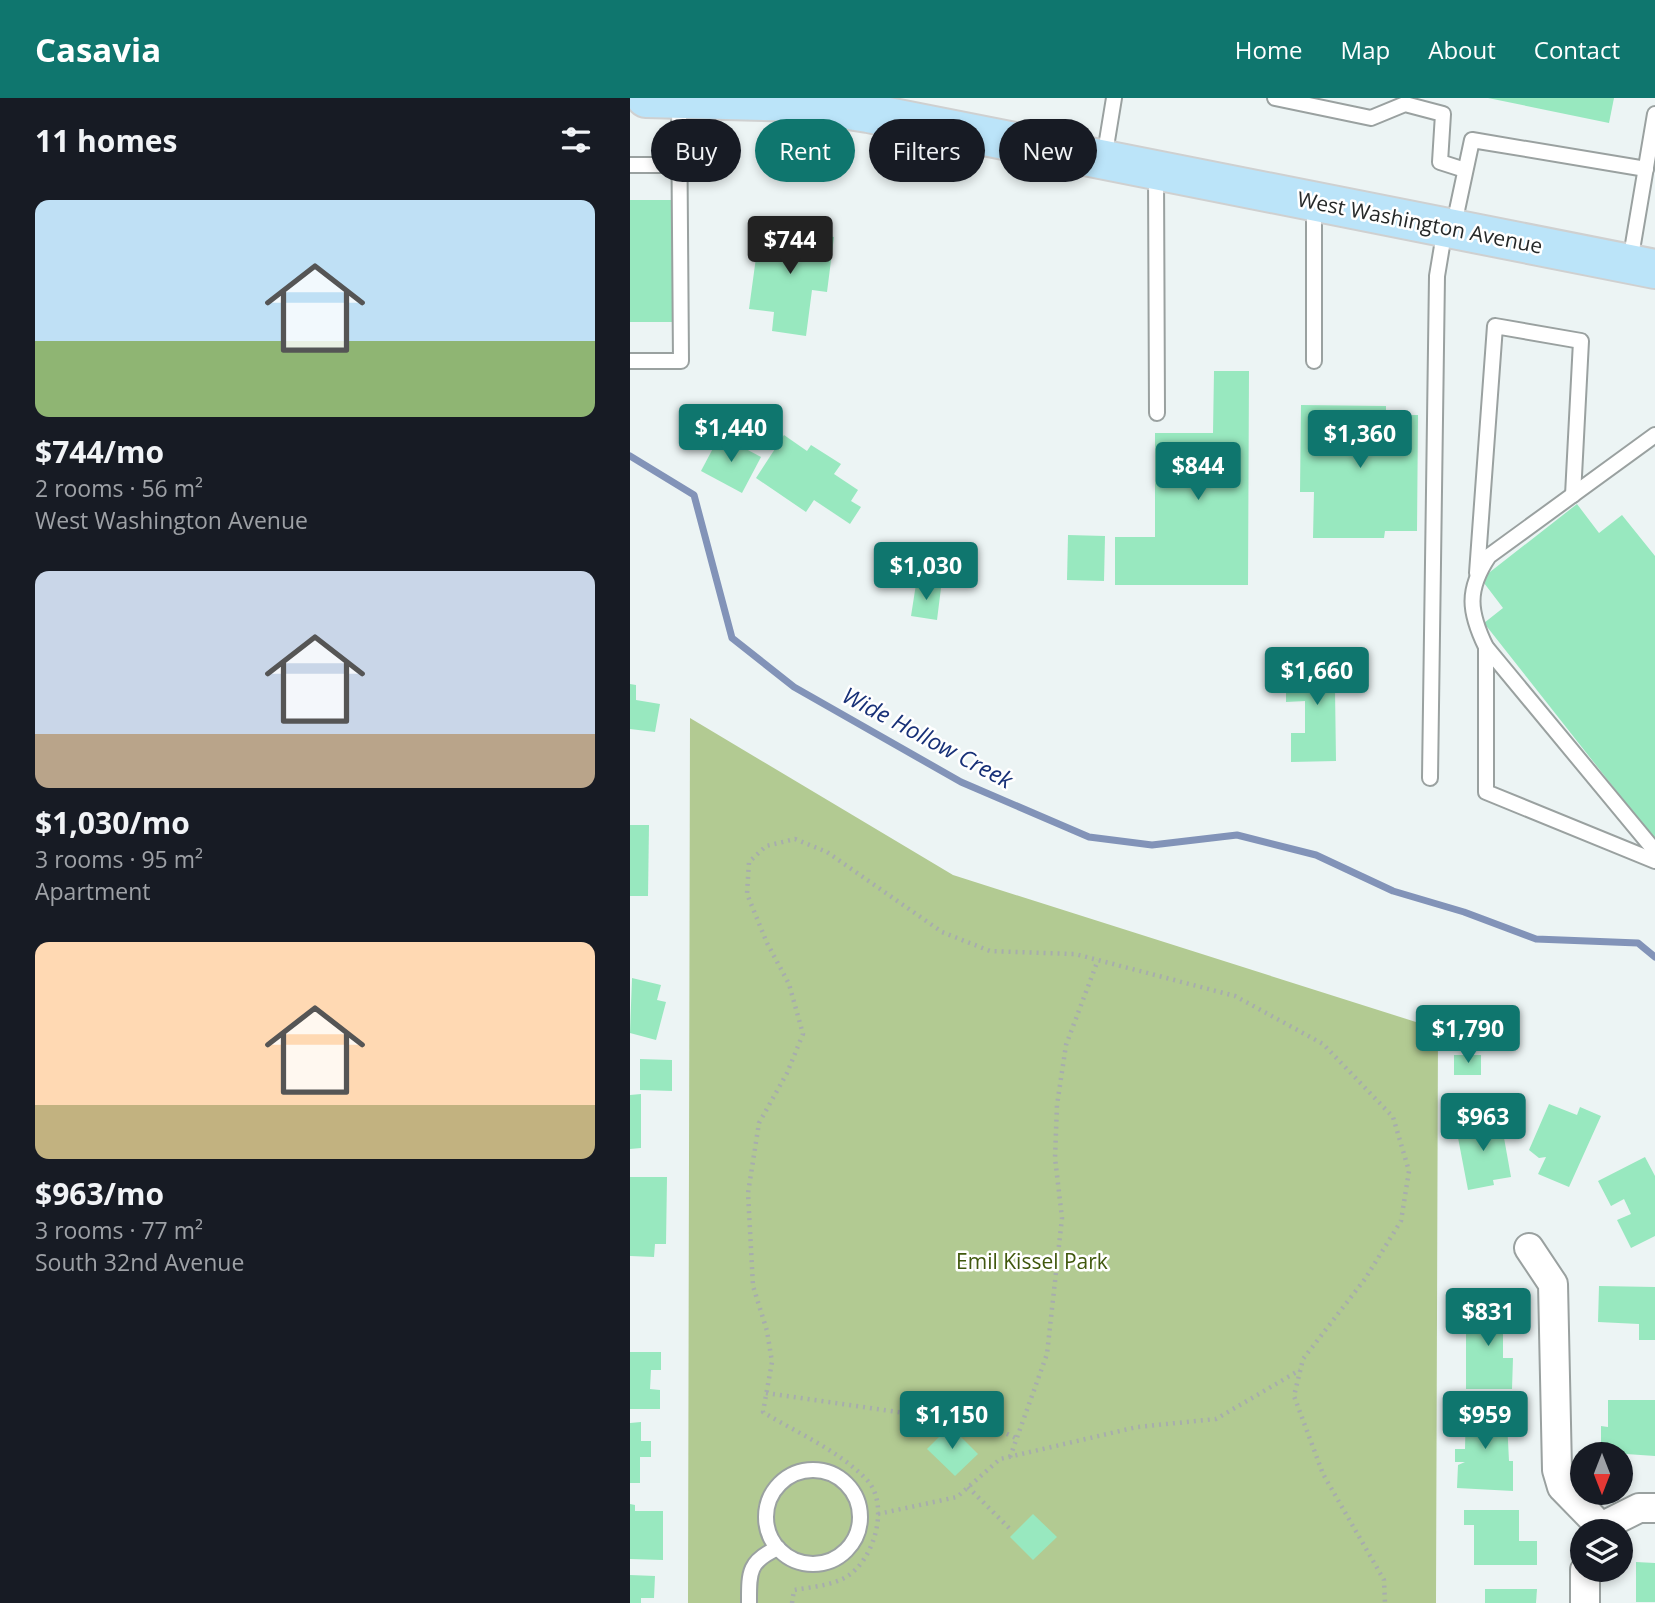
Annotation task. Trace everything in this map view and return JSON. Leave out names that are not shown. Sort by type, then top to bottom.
[{"type":"main road","name":"West Washington Avenue","points":[[646,98],[798,102],[1643,266]]},
{"type":"street","points":[[1529,1248],[1553,1284],[1557,1470],[1562,1487],[1591,1519]]},
{"type":"street","points":[[1619,1519],[1639,1508],[1655,1508]]},
{"type":"street","points":[[1585,1603],[1586,1582]]},
{"type":"lane","points":[[679,98],[679,119]]},
{"type":"lane","points":[[1104,160],[1114,98]]},
{"type":"lane","points":[[1275,98],[1371,118],[1406,101],[1443,114],[1440,162],[1465,170]]},
{"type":"lane","points":[[1643,266],[1646,169],[1655,114]]},
{"type":"lane","points":[[1430,778],[1437,276],[1472,140],[1646,169]]},
{"type":"lane","points":[[630,165],[651,165]]},
{"type":"lane","points":[[1156,170],[1157,413]]},
{"type":"lane","points":[[630,361],[681,361],[680,182]]},
{"type":"lane","points":[[1314,201],[1314,361]]},
{"type":"lane","points":[[1573,495],[1581,341],[1495,326],[1477,574],[1472,597],[1473,621],[1486,647],[1655,851]]},
{"type":"lane","points":[[1477,574],[1489,556],[1655,435]]},
{"type":"lane","points":[[1486,647],[1486,792],[1655,861]]},
{"type":"lane","points":[[811,1470],[840,1479],[851,1490],[858,1504],[860,1520],[853,1542],[836,1558],[821,1563],[805,1563],[790,1558],[778,1548],[768,1528],[767,1506],[773,1492],[783,1481],[796,1473],[811,1470]]},
{"type":"lane","points":[[749,1603],[751,1569],[761,1555],[778,1548]]},
{"type":"path","points":[[792,1603],[794,1590],[845,1578],[866,1560],[876,1532],[878,1514],[869,1481],[845,1460],[763,1412],[772,1363],[767,1331],[753,1286],[748,1193],[759,1123],[787,1073],[803,1034],[789,984],[767,943],[747,894],[749,862],[766,846],[795,839],[827,852],[942,932],[990,951],[1075,954],[1235,996],[1323,1044],[1393,1117],[1409,1171],[1401,1221],[1365,1279],[1303,1359],[1294,1395],[1323,1474],[1384,1580],[1385,1603]]},
{"type":"path","points":[[1010,1457],[1047,1354],[1062,1218],[1055,1158],[1057,1105],[1066,1045],[1098,960]]},
{"type":"path","points":[[878,1514],[957,1497],[1000,1459],[1137,1427],[1216,1419],[1301,1369]]},
{"type":"path","points":[[766,1393],[988,1425],[1018,1439]]},
{"type":"path","points":[[968,1487],[1012,1531]]},
{"type":"green space","name":"Emil Kissel Park","points":[[690,718],[953,875],[1438,1029],[1436,1603],[688,1603]]},
{"type":"building","points":[[1488,98],[1614,98],[1609,123]]},
{"type":"building","points":[[630,200],[672,200],[672,322],[630,322]]},
{"type":"building","points":[[760,228],[834,237],[827,292],[812,290],[806,336],[772,331],[774,312],[749,309]]},
{"type":"building","points":[[1214,371],[1249,371],[1248,585],[1115,585],[1115,537],[1155,537],[1155,433],[1213,433]]},
{"type":"building","points":[[1301,405],[1386,406],[1386,415],[1418,415],[1417,531],[1385,531],[1384,538],[1313,538],[1314,492],[1300,492]]},
{"type":"building","points":[[720,435],[761,457],[742,493],[701,471]]},
{"type":"building","points":[[784,435],[807,451],[811,445],[841,464],[834,474],[858,490],[851,501],[861,507],[850,524],[814,500],[806,512],[756,478]]},
{"type":"building","points":[[1577,504],[1599,533],[1622,515],[1655,556],[1655,840],[1484,623],[1503,608],[1481,579]]},
{"type":"building","points":[[1068,535],[1105,536],[1104,581],[1067,580]]},
{"type":"building","points":[[916,584],[941,588],[937,620],[911,616]]},
{"type":"building","points":[[1305,654],[1345,654],[1345,689],[1335,689],[1336,761],[1291,762],[1291,733],[1305,733],[1305,701],[1286,702],[1286,680],[1305,680]]},
{"type":"building","points":[[630,684],[636,685],[636,700],[660,704],[655,732],[630,729]]},
{"type":"building","points":[[630,825],[649,825],[648,896],[630,896]]},
{"type":"building","points":[[632,978],[661,985],[657,1000],[666,1002],[656,1040],[630,1033]]},
{"type":"building","points":[[1454,1055],[1481,1055],[1481,1075],[1454,1075]]},
{"type":"building","points":[[640,1059],[672,1060],[672,1091],[640,1090]]},
{"type":"building","points":[[641,1094],[641,1148],[630,1149],[630,1095]]},
{"type":"building","points":[[1549,1104],[1577,1115],[1580,1107],[1601,1116],[1569,1187],[1538,1174],[1546,1157],[1539,1158],[1529,1150]]},
{"type":"building","points":[[1477,1118],[1479,1126],[1501,1121],[1511,1177],[1493,1180],[1494,1185],[1468,1190],[1455,1122]]},
{"type":"building","points":[[1645,1157],[1655,1176],[1655,1236],[1631,1248],[1617,1220],[1631,1214],[1624,1199],[1611,1206],[1598,1181]]},
{"type":"building","points":[[630,1177],[667,1177],[666,1244],[655,1244],[654,1257],[630,1256]]},
{"type":"building","points":[[1599,1286],[1655,1287],[1655,1340],[1639,1340],[1639,1324],[1598,1322]]},
{"type":"building","points":[[1466,1307],[1513,1308],[1513,1332],[1503,1332],[1503,1358],[1513,1358],[1512,1389],[1466,1389]]},
{"type":"building","points":[[630,1352],[661,1352],[661,1370],[651,1370],[650,1389],[660,1390],[660,1409],[630,1409]]},
{"type":"building","points":[[1608,1400],[1655,1400],[1655,1456],[1633,1454],[1633,1442],[1601,1442],[1601,1426],[1608,1427]]},
{"type":"building","points":[[1466,1403],[1496,1403],[1496,1410],[1502,1410],[1502,1421],[1507,1421],[1509,1461],[1513,1461],[1513,1491],[1457,1488],[1458,1465],[1465,1462],[1455,1462],[1455,1449],[1465,1449]]},
{"type":"building","points":[[641,1422],[641,1441],[651,1441],[651,1457],[640,1457],[640,1483],[630,1483],[630,1423]]},
{"type":"building","points":[[950,1426],[978,1454],[955,1476],[927,1449]]},
{"type":"building","points":[[630,1504],[635,1505],[635,1511],[663,1511],[663,1560],[630,1559]]},
{"type":"building","points":[[1464,1510],[1519,1510],[1519,1541],[1537,1541],[1537,1565],[1474,1565],[1474,1525],[1464,1525]]},
{"type":"building","points":[[1033,1514],[1057,1537],[1033,1560],[1010,1537]]},
{"type":"building","points":[[1636,1562],[1655,1563],[1655,1602],[1636,1602]]},
{"type":"building","points":[[630,1575],[655,1576],[654,1598],[641,1598],[641,1603],[630,1603]]},
{"type":"building","points":[[1485,1589],[1537,1589],[1536,1603],[1485,1603]]},
{"type":"waterway","name":"Wide Hollow Creek","points":[[630,456],[694,495],[732,638],[794,687],[961,782],[1089,837],[1152,845],[1237,835],[1316,855],[1393,891],[1464,912],[1536,939],[1638,943],[1655,957]]}]
